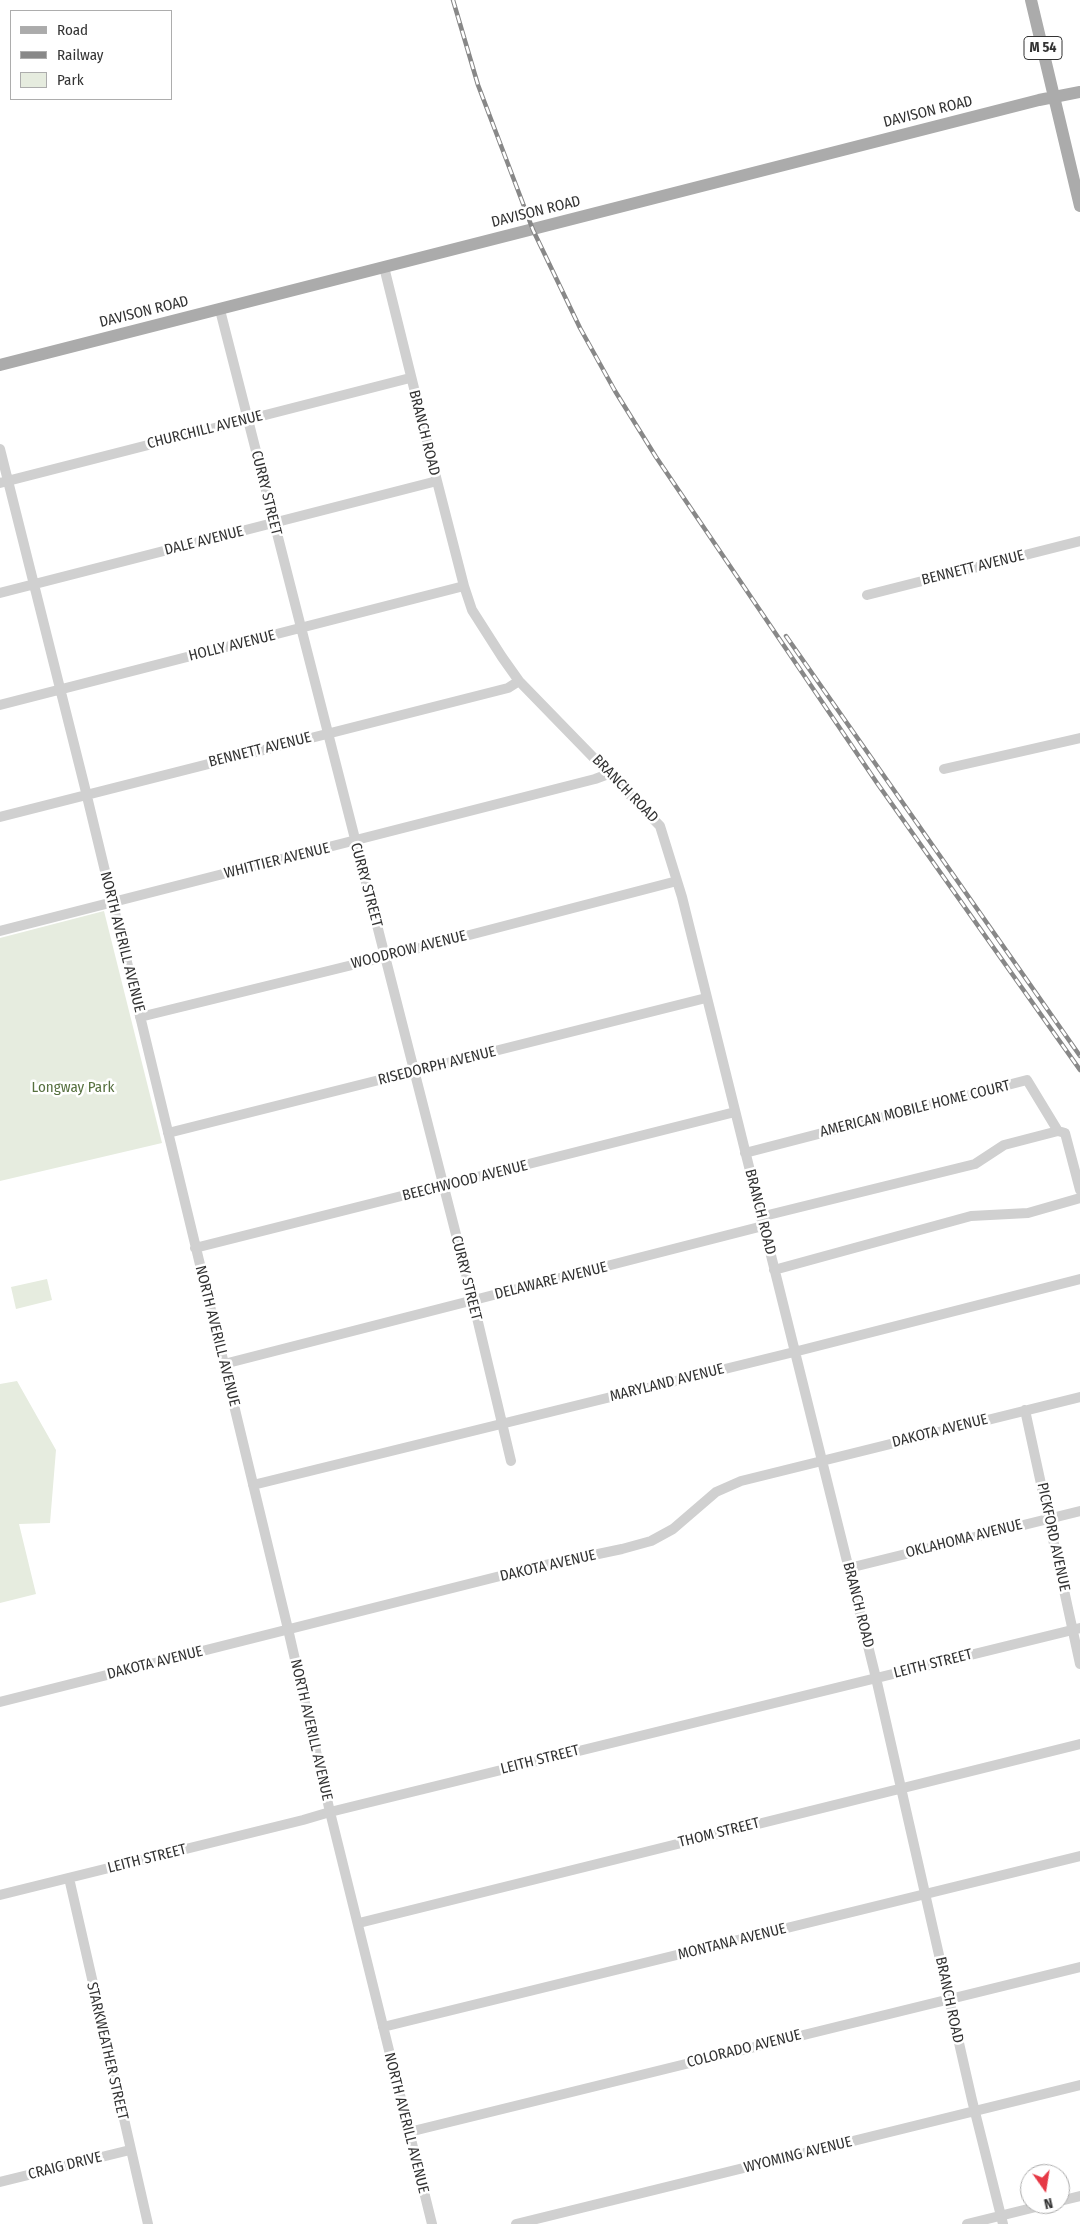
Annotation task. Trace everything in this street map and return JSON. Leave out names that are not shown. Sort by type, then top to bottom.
[{"type":"main road","name":"M 54","points":[[1031,0],[1080,206]]},
{"type":"main road","name":"DAVISON ROAD","points":[[0,365],[1055,96],[1080,92]]},
{"type":"street","name":"BRANCH ROAD","points":[[384,267],[410,378],[464,586],[472,610],[519,681],[660,826],[677,880],[876,1678],[926,1894],[948,1999],[1002,2220]]},
{"type":"street","name":"CURRY STREET","points":[[220,310],[511,1461]]},
{"type":"street","name":"CHURCHILL AVENUE","points":[[4,482],[410,378]]},
{"type":"street","name":"NORTH AVERILL AVENUE","points":[[0,448],[4,482],[34,585],[86,794],[288,1629],[330,1812],[432,2224]]},
{"type":"street","name":"DALE AVENUE","points":[[0,593],[437,482]]},
{"type":"street","name":"BENNETT AVENUE","points":[[867,595],[1080,541]]},
{"type":"street","name":"HOLLY AVENUE","points":[[0,706],[464,586]]},
{"type":"street","name":"BENNETT AVENUE","points":[[0,816],[508,688],[519,681]]},
{"type":"street","points":[[944,769],[1080,738]]},
{"type":"street","name":"WHITTIER AVENUE","points":[[0,931],[595,780],[611,774]]},
{"type":"street","name":"WOODROW AVENUE","points":[[140,1017],[385,957],[677,880]]},
{"type":"street","name":"RISEDORPH AVENUE","points":[[168,1133],[706,998]]},
{"type":"street","name":"AMERICAN MOBILE HOME COURT","points":[[745,1153],[1027,1080],[1058,1131],[1065,1133],[1080,1190]]},
{"type":"street","name":"BEECHWOOD AVENUE","points":[[195,1248],[735,1112]]},
{"type":"street","points":[[761,1222],[975,1164],[1004,1145],[1058,1131]]},
{"type":"street","points":[[774,1270],[971,1216],[1028,1213],[1080,1198]]},
{"type":"street","name":"DELAWARE AVENUE","points":[[224,1364],[472,1301],[761,1222]]},
{"type":"street","name":"MARYLAND AVENUE","points":[[253,1485],[794,1352],[1080,1279]]},
{"type":"street","name":"DAKOTA AVENUE","points":[[0,1702],[288,1629],[652,1541],[673,1529],[716,1492],[741,1482],[1080,1397]]},
{"type":"street","name":"PICKFORD AVENUE","points":[[1026,1410],[1076,1629],[1080,1664]]},
{"type":"street","name":"OKLAHOMA AVENUE","points":[[849,1568],[1080,1511]]},
{"type":"street","name":"LEITH STREET","points":[[0,1895],[1076,1629]]},
{"type":"street","name":"THOM STREET","points":[[359,1923],[1080,1744]]},
{"type":"street","name":"MONTANA AVENUE","points":[[383,2027],[1080,1856]]},
{"type":"street","name":"STARKWEATHER STREET","points":[[68,1878],[148,2224]]},
{"type":"street","name":"COLORADO AVENUE","points":[[409,2132],[1080,1967]]},
{"type":"street","name":"WYOMING AVENUE","points":[[516,2224],[1080,2085]]},
{"type":"street","name":"CRAIG DRIVE","points":[[0,2182],[130,2150]]},
{"type":"street","points":[[967,2224],[1002,2220],[1020,2214]]},
{"type":"green space","name":"Longway Park","points":[[104,911],[162,1143],[0,1181],[0,938]]},
{"type":"green space","points":[[47,1279],[52,1300],[16,1309],[11,1287]]},
{"type":"green space","points":[[17,1381],[56,1450],[50,1523],[19,1524],[36,1594],[0,1603],[0,1384]]},
{"type":"railway","points":[[453,0],[478,85],[533,230],[580,328],[615,391],[656,457],[877,783],[1080,1070]]},
{"type":"railway","points":[[786,636],[1080,1056]]}]
